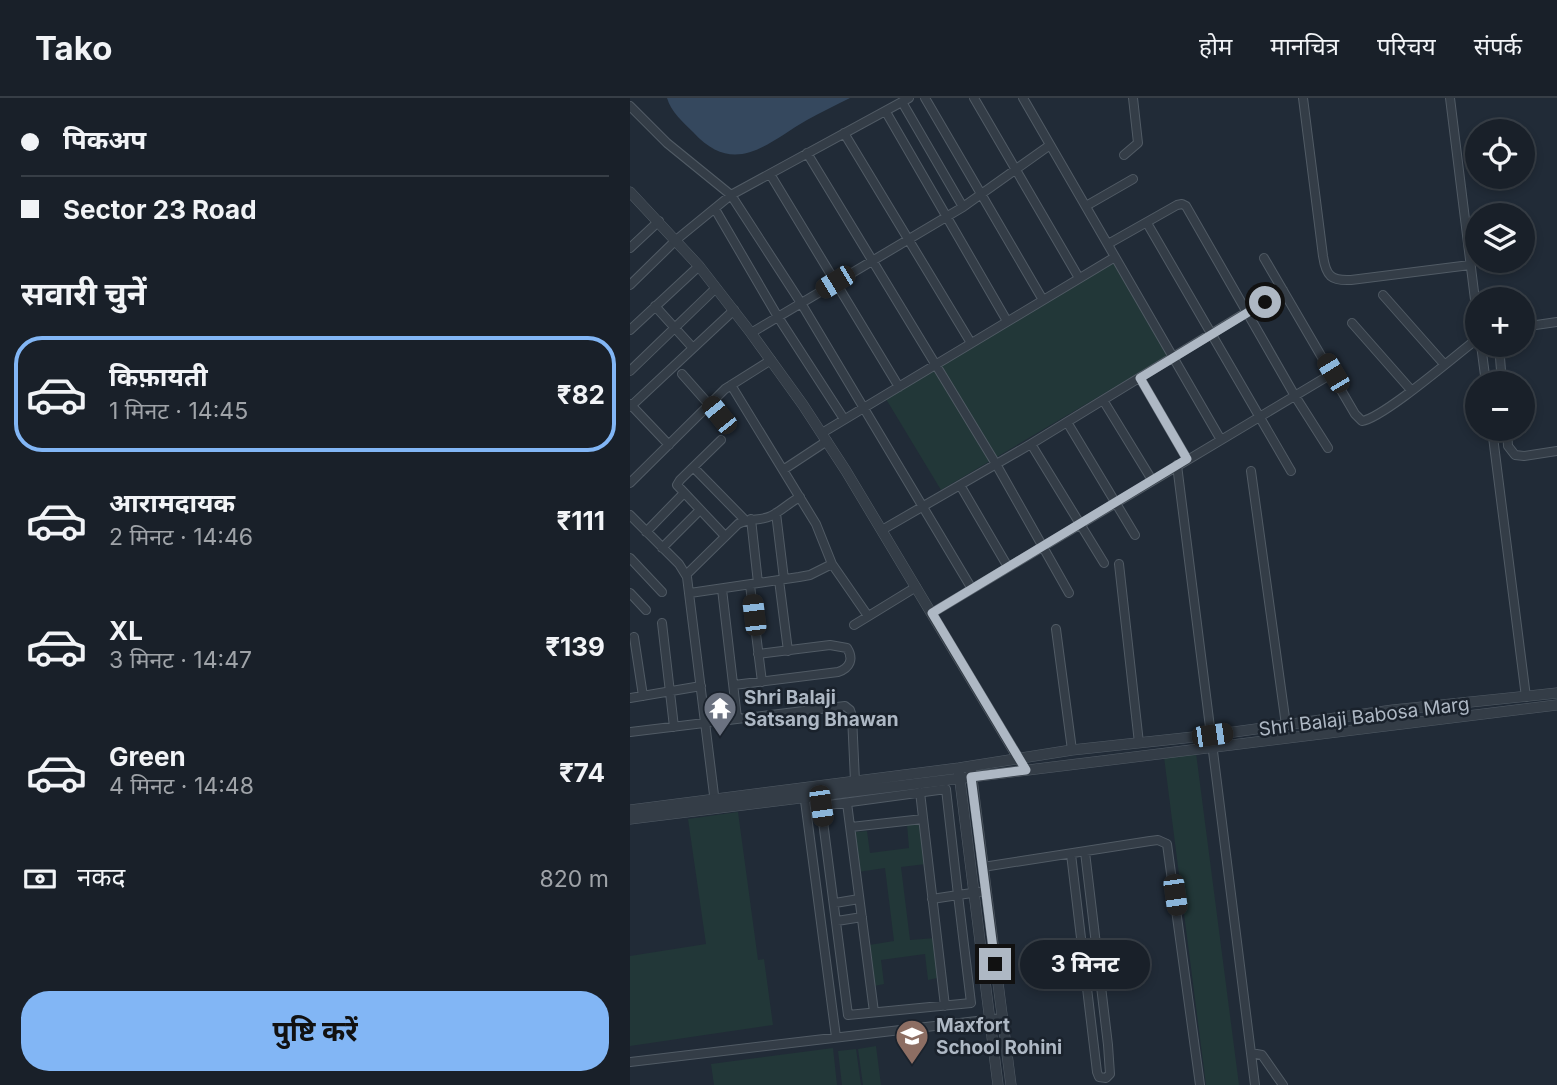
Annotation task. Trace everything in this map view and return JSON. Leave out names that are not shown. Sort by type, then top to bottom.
[{"type":"street","points":[[925,98],[1043,300]]},
{"type":"street","points":[[974,98],[1079,278]]},
{"type":"street","points":[[1023,98],[1221,440]]},
{"type":"street","points":[[1124,155],[1138,143],[1133,98]]},
{"type":"street","points":[[1303,98],[1324,266],[1333,279],[1350,280],[1465,266]]},
{"type":"street","points":[[1450,98],[1465,223]]},
{"type":"street","points":[[630,285],[676,240],[731,195],[905,100],[963,207]]},
{"type":"street","points":[[630,106],[667,143],[731,195],[800,303],[972,589]]},
{"type":"street","points":[[886,112],[1007,321]]},
{"type":"street","points":[[844,133],[971,343]]},
{"type":"street","points":[[751,333],[963,207],[1050,145]]},
{"type":"street","points":[[807,153],[996,464],[1069,593]]},
{"type":"street","points":[[770,174],[899,387]]},
{"type":"street","points":[[1086,206],[1133,179]]},
{"type":"street","points":[[633,199],[659,221],[699,266],[771,360],[825,437],[1026,770]]},
{"type":"street","points":[[1108,244],[1177,205],[1186,206],[1246,313],[1328,448]]},
{"type":"street","points":[[715,209],[778,317],[844,419]]},
{"type":"street","points":[[630,248],[659,221]]},
{"type":"street","points":[[1147,223],[1291,471]]},
{"type":"street","points":[[783,470],[844,419],[1115,257]]},
{"type":"street","points":[[1264,258],[1355,414],[1362,421],[1374,417],[1465,348]]},
{"type":"street","points":[[630,330],[699,266]]},
{"type":"street","points":[[630,370],[716,288]]},
{"type":"street","points":[[882,530],[1031,444],[1283,290]]},
{"type":"street","points":[[1383,295],[1444,364]]},
{"type":"street","points":[[655,306],[693,348]]},
{"type":"street","points":[[669,445],[631,406],[734,310]]},
{"type":"street","points":[[1352,323],[1411,390]]},
{"type":"street","points":[[1535,326],[1557,323]]},
{"type":"street","points":[[630,483],[731,385],[771,360]]},
{"type":"street","points":[[932,613],[1333,373]]},
{"type":"street","points":[[682,374],[728,426]]},
{"type":"street","points":[[1140,378],[1187,459]]},
{"type":"street","points":[[731,385],[816,524],[832,564],[868,616]]},
{"type":"street","points":[[1103,400],[1152,480]]},
{"type":"street","points":[[1067,422],[1135,535]]},
{"type":"street","points":[[721,440],[678,483],[684,494],[725,536]]},
{"type":"street","points":[[1494,441],[1526,697]]},
{"type":"street","points":[[1508,441],[1515,455],[1557,451]]},
{"type":"street","points":[[1031,444],[1104,563]]},
{"type":"street","points":[[1177,465],[1255,1085]]},
{"type":"street","points":[[694,468],[748,519],[762,682]]},
{"type":"street","points":[[1251,471],[1286,725]]},
{"type":"street","points":[[960,485],[1008,567]]},
{"type":"street","points":[[646,531],[684,494]]},
{"type":"street","points":[[686,575],[725,536],[748,519],[768,517],[800,497]]},
{"type":"street","points":[[662,548],[700,510]]},
{"type":"street","points":[[776,513],[788,651]]},
{"type":"street","points":[[630,515],[686,575],[716,804]]},
{"type":"street","points":[[630,530],[637,523]]},
{"type":"street","points":[[630,558],[662,592]]},
{"type":"street","points":[[690,593],[810,575],[832,564]]},
{"type":"street","points":[[1119,564],[1139,743]]},
{"type":"street","points":[[854,625],[916,587]]},
{"type":"street","points":[[722,589],[737,718]]},
{"type":"street","points":[[630,593],[646,610]]},
{"type":"street","points":[[662,623],[674,727]]},
{"type":"street","points":[[1056,629],[1072,750]]},
{"type":"street","points":[[634,637],[643,696]]},
{"type":"street","points":[[734,685],[838,672],[845,670],[851,658],[846,648],[841,646],[758,654]]},
{"type":"street","points":[[630,698],[701,686]]},
{"type":"street","name":"Shri Balaji Babosa Marg","points":[[630,819],[716,804],[960,774],[1018,759],[1072,750],[1139,743],[1212,741],[1286,725],[1393,710],[1557,693]]},
{"type":"street","name":"Shri Balaji Babosa Marg","points":[[971,772],[1026,770],[1212,741],[1557,705]]},
{"type":"street","points":[[630,732],[845,706],[852,716],[855,781]]},
{"type":"street","points":[[971,772],[1010,1085]]},
{"type":"street","points":[[960,774],[998,1085]]},
{"type":"street","name":"Shri Balaji Babosa Marg","points":[[804,793],[855,781],[960,774]]},
{"type":"street","points":[[946,789],[971,1003],[849,1015],[821,806],[846,803],[946,789]]},
{"type":"street","points":[[920,792],[946,1006]]},
{"type":"street","points":[[804,793],[836,1037]]},
{"type":"street","points":[[846,803],[874,1012]]},
{"type":"street","name":"Shri Balaji Babosa Marg","points":[[630,810],[716,804]]},
{"type":"street","points":[[851,827],[923,819]]},
{"type":"street","points":[[983,867],[1158,840],[1167,845],[1200,1085]]},
{"type":"street","points":[[1071,854],[1098,1076],[1106,1079],[1111,1074],[1085,852]]},
{"type":"street","points":[[932,900],[986,891]]},
{"type":"street","points":[[819,908],[859,899]]},
{"type":"street","points":[[837,921],[862,917]]},
{"type":"street","points":[[1084,959],[1099,957]]},
{"type":"street","points":[[630,1062],[1002,1018]]},
{"type":"street","points":[[1095,1048],[1108,1045]]},
{"type":"street","points":[[1251,1053],[1262,1055],[1283,1085]]},
{"type":"green space","points":[[1114,262],[1169,355],[941,490],[886,399]]},
{"type":"green space","points":[[1196,753],[1239,1085],[1206,1085],[1164,757]]},
{"type":"green space","points":[[738,812],[758,960],[764,959],[773,1025],[630,1046],[630,956],[706,944],[688,819]]},
{"type":"green space","points":[[922,822],[926,864],[901,867],[910,940],[935,938],[942,977],[928,980],[925,954],[881,960],[884,984],[874,986],[869,945],[894,941],[885,868],[858,872],[855,832],[867,831],[870,853],[909,848],[907,824]]},
{"type":"green space","points":[[876,1046],[881,1085],[863,1085],[858,1049]]},
{"type":"green space","points":[[833,1048],[837,1085],[714,1085],[711,1064]]},
{"type":"green space","points":[[856,1049],[861,1085],[842,1085],[838,1051]]},
{"type":"water","points":[[667,98],[850,98],[764,146],[737,154],[723,153],[708,146],[671,108]]},
{"type":"place","name":"Shri Balaji Satsang Bhawan","points":[[720,738]]},
{"type":"place","name":"Maxfort School Rohini","points":[[912,1066]]},
{"type":"route","points":[[995,964],[971,777],[1026,770],[932,613],[1187,459],[1140,378],[1265,302]]}]
